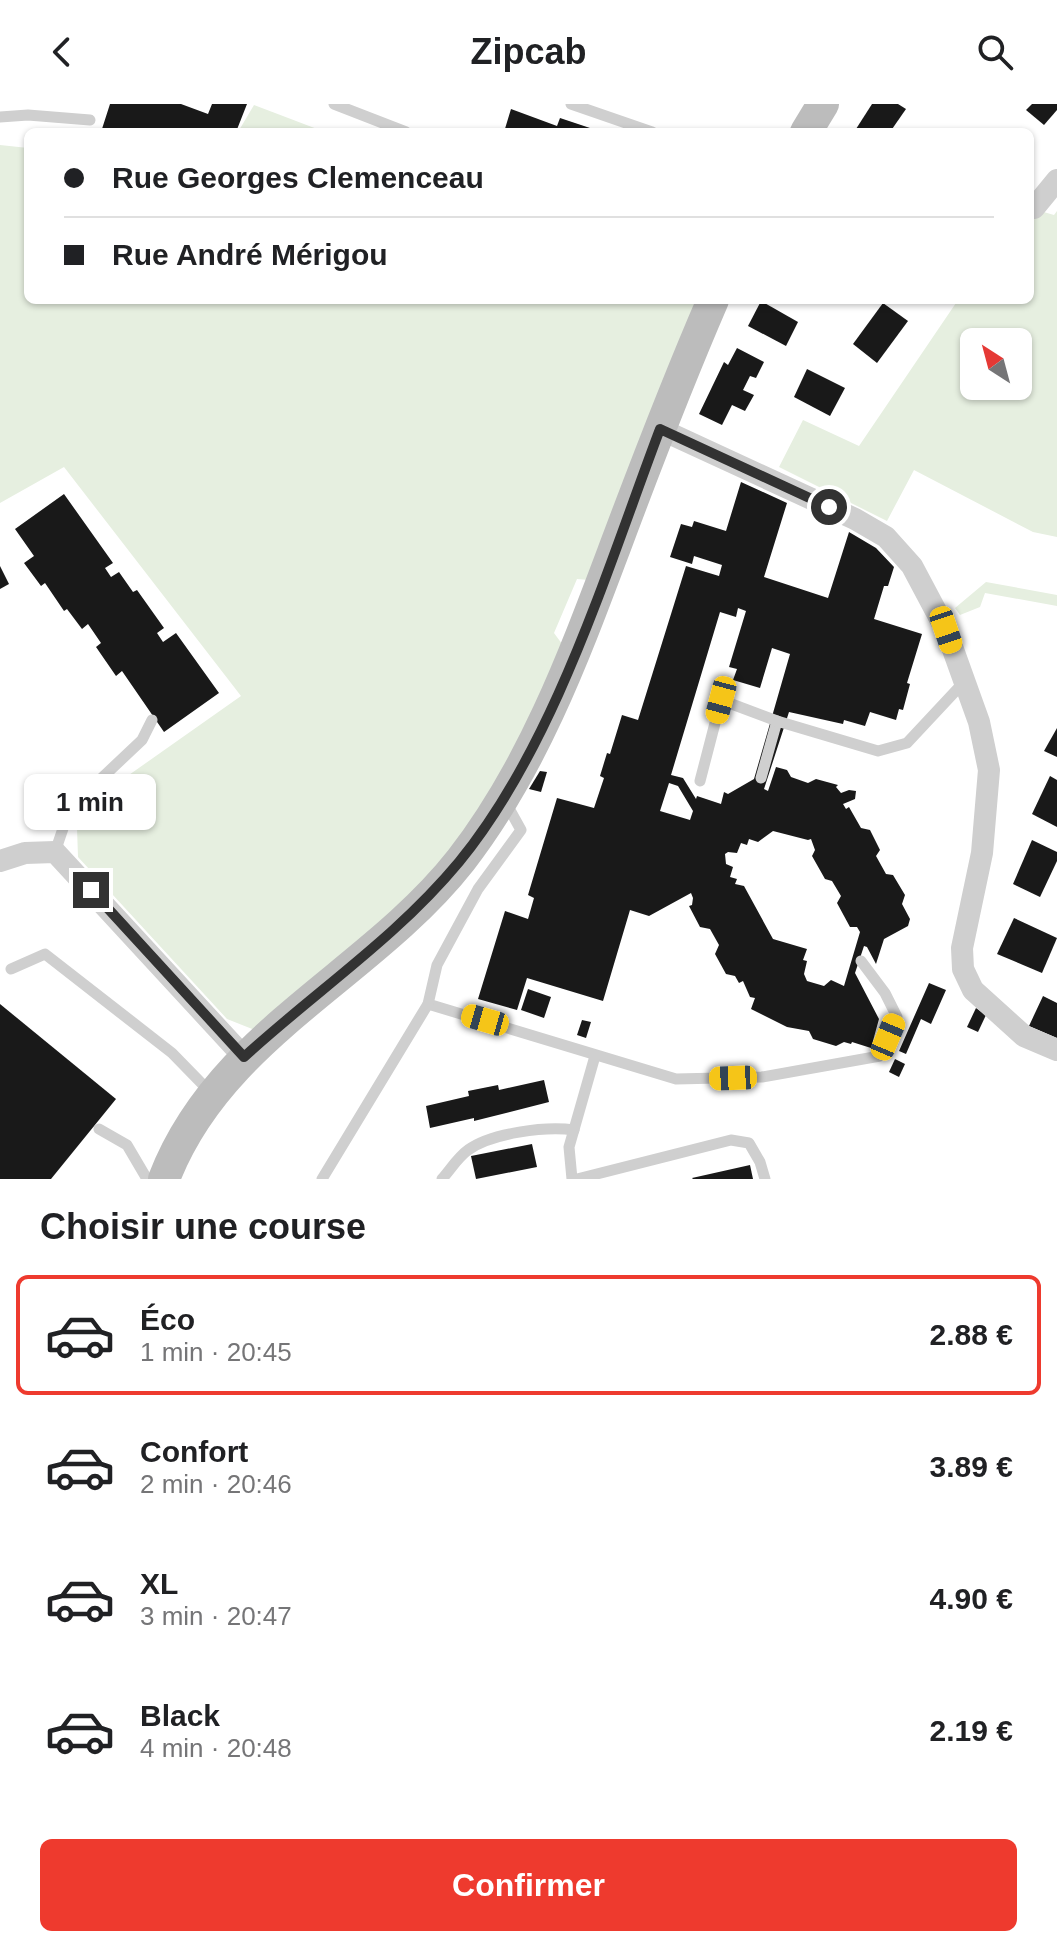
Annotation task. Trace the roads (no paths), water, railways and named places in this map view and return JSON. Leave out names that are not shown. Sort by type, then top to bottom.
[{"type":"street","points":[[808,128],[823,104]]},
{"type":"street","points":[[1034,208],[1057,180]]},
{"type":"street","points":[[164,1179],[173,1156],[211,1093],[244,1057],[396,931],[460,861],[503,797],[570,667],[660,429],[711,304]]},
{"type":"street","points":[[660,429],[855,519],[886,537],[912,566],[946,630],[979,722],[989,770],[982,853],[962,948],[963,969],[973,990],[1024,1036],[1057,1050]]},
{"type":"street","points":[[0,861],[25,853],[55,852],[244,1057]]},
{"type":"lane","points":[[334,104],[396,128]]},
{"type":"lane","points":[[571,104],[640,128]]},
{"type":"lane","points":[[0,117],[28,115],[90,120]]},
{"type":"lane","points":[[700,781],[721,700],[777,721],[878,751],[907,743],[964,682]]},
{"type":"lane","points":[[55,852],[70,808],[142,740],[152,720]]},
{"type":"lane","points":[[761,778],[777,721]]},
{"type":"lane","points":[[322,1179],[428,1004],[437,965],[478,889],[521,830],[503,797]]},
{"type":"lane","points":[[11,969],[45,954],[172,1053],[211,1093]]},
{"type":"lane","points":[[428,1004],[676,1079],[762,1077],[880,1056],[897,1017],[885,993],[861,961]]},
{"type":"lane","points":[[595,1056],[569,1147],[574,1179],[731,1140],[749,1143],[765,1179]]},
{"type":"lane","points":[[442,1179],[465,1151],[485,1140],[555,1127],[574,1130]]},
{"type":"lane","points":[[99,1129],[127,1145],[147,1179]]}]
